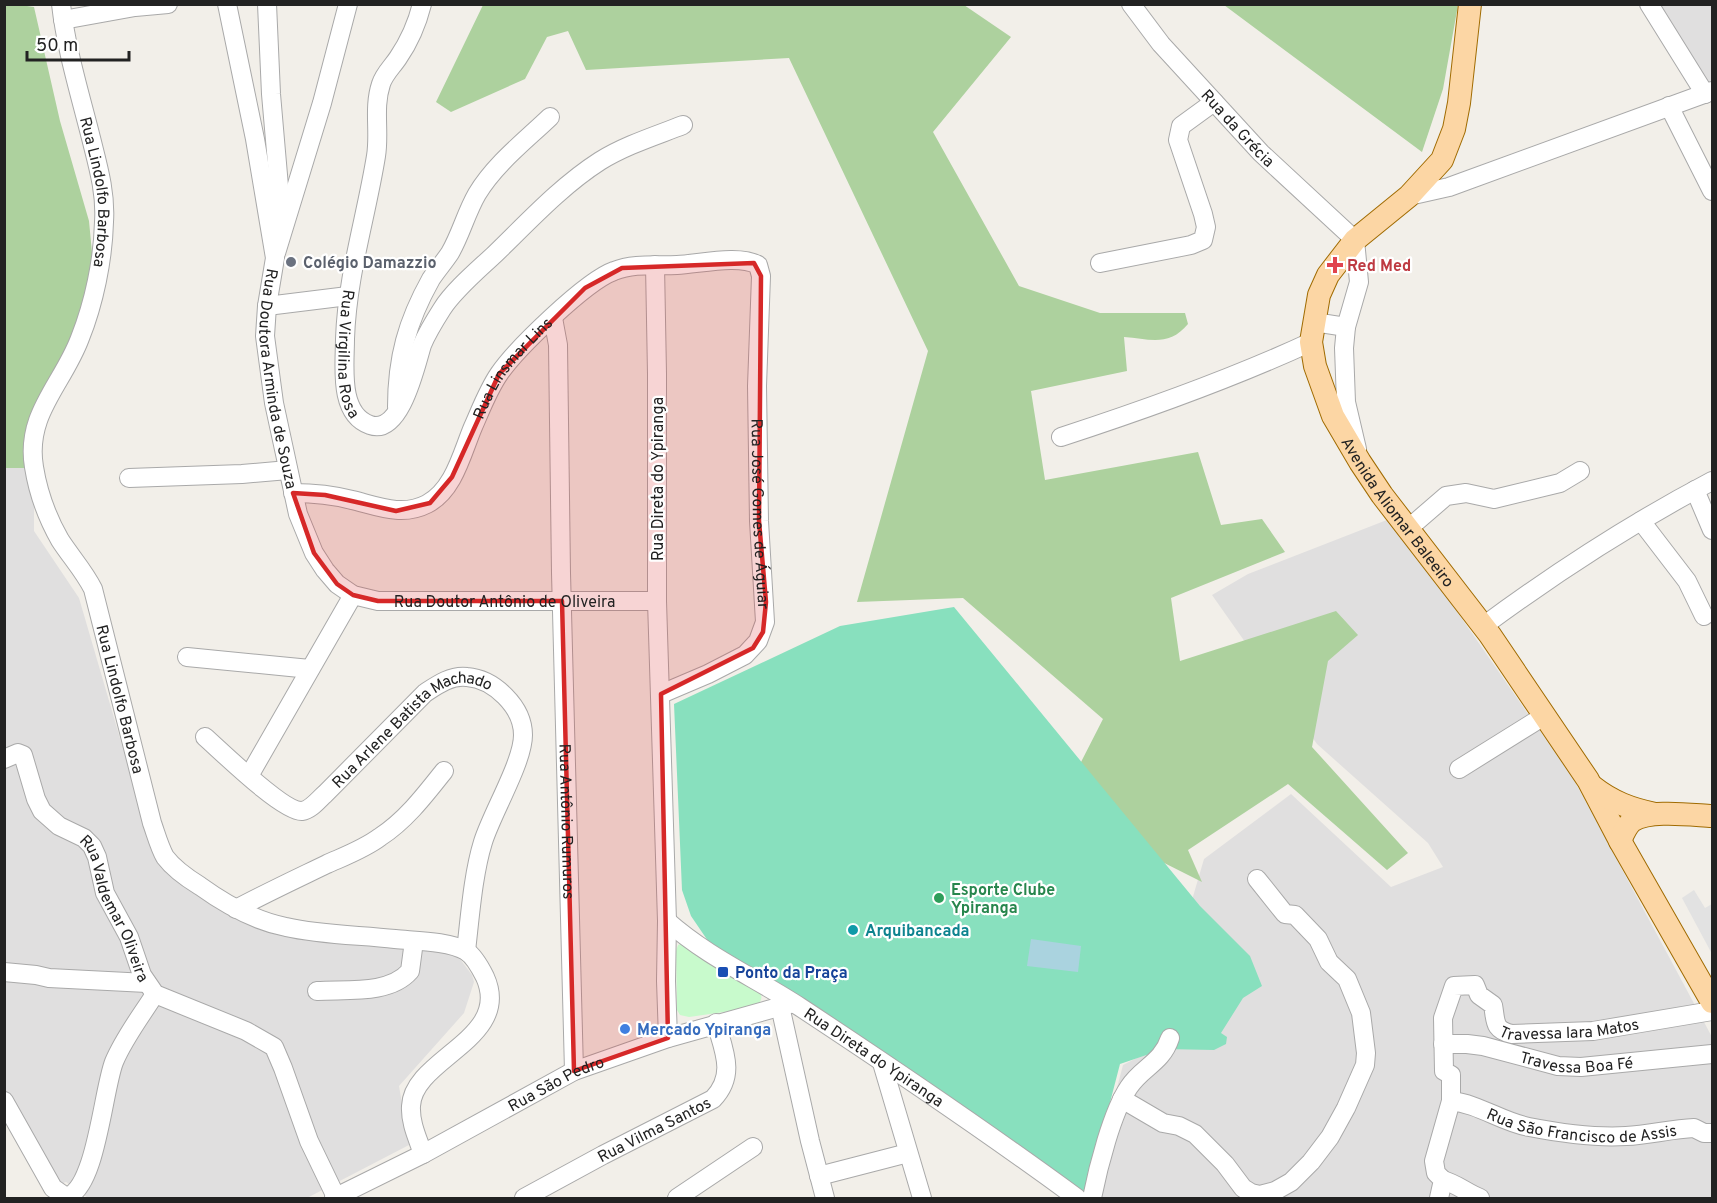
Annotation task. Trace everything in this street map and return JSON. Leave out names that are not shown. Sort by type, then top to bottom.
[{"type":"main road","name":"Avenida Aliomar Baleeiro","points":[[1470,4],[1459,103],[1454,129],[1442,160],[1409,196],[1355,240],[1328,275],[1319,294],[1307,338],[1333,416],[1360,462],[1382,495],[1482,627],[1591,786],[1713,1002]]},
{"type":"main road","points":[[1591,786],[1618,803],[1656,815]]},
{"type":"main road","points":[[1620,841],[1634,820],[1656,815],[1713,816]]},
{"type":"street","points":[[62,12],[168,4]]},
{"type":"street","name":"Rua Doutora Arminda de Souza","points":[[227,4],[255,139],[275,258],[267,306],[265,336],[268,366],[293,494],[298,514],[314,553],[337,584],[353,595]]},
{"type":"street","points":[[267,4],[271,94],[283,232]]},
{"type":"street","points":[[275,258],[322,104],[348,4]]},
{"type":"street","name":"Rua Virgilina Rosa","points":[[422,4],[415,28],[381,83],[376,109],[376,156],[348,296],[345,365],[351,408],[364,422],[376,426],[397,412],[413,379],[423,343],[443,307],[545,206],[600,161],[622,149],[683,125]]},
{"type":"street","name":"Rua da Grécia","points":[[1131,4],[1161,44],[1261,153],[1355,240]]},
{"type":"street","points":[[1409,196],[1449,188],[1710,92],[1648,4]]},
{"type":"street","name":"Rua Lindolfo Barbosa","points":[[62,12],[103,187],[104,224],[97,278],[81,337],[70,361],[42,408],[35,429],[32,450],[34,468],[53,525],[61,541],[86,574],[93,589],[140,779],[160,847],[166,857],[184,875],[236,909],[284,927],[414,940],[442,944],[466,951]]},
{"type":"street","points":[[1100,263],[1191,245],[1203,240],[1206,227],[1202,208],[1178,140],[1181,126],[1215,102]]},
{"type":"street","points":[[1669,106],[1713,191]]},
{"type":"street","name":"Rua Virgilina Rosa","points":[[397,412],[399,366],[403,346],[411,322],[432,278],[450,252],[477,195],[487,180],[550,117]]},
{"type":"street","points":[[1355,240],[1359,282],[1346,327],[1344,348],[1346,402],[1360,462]]},
{"type":"street","name":"Rua Linsmar Lins","points":[[293,494],[325,495],[396,511],[430,503],[443,492],[452,477],[499,374],[519,350],[585,288],[611,272],[638,266],[748,261],[758,265],[760,276]]},
{"type":"street","name":"Rua Direta do Ypiranga","points":[[655,265],[657,601],[667,921],[668,1038]]},
{"type":"street","name":"Rua José Gomes de Águiar","points":[[661,694],[745,655],[758,641],[765,622],[759,521],[757,386],[760,276]]},
{"type":"street","points":[[267,306],[348,296]]},
{"type":"street","name":"Rua Antônio Rumuros","points":[[553,318],[558,345],[561,573],[574,1071]]},
{"type":"street","points":[[1061,438],[1179,398],[1238,375],[1307,338],[1346,327]]},
{"type":"street","points":[[129,478],[288,470]]},
{"type":"street","points":[[1409,528],[1446,496],[1466,494],[1494,499],[1560,483],[1580,471]]},
{"type":"street","points":[[1482,627],[1522,597],[1641,521],[1713,481]]},
{"type":"street","points":[[1695,490],[1713,530]]},
{"type":"street","points":[[1641,521],[1688,581],[1704,616]]},
{"type":"street","points":[[205,737],[249,776],[353,595]]},
{"type":"street","name":"Rua Doutor Antônio de Oliveira","points":[[353,595],[378,601],[657,601]]},
{"type":"street","points":[[187,657],[310,669]]},
{"type":"street","name":"Rua Arlene Batista Machado","points":[[249,776],[290,806],[303,811],[309,808],[425,693],[441,683],[466,676],[495,688],[516,710],[522,723],[522,746],[482,845],[466,951]]},
{"type":"street","points":[[1459,769],[1544,716]]},
{"type":"street","name":"Rua Valdemar Oliveira","points":[[4,759],[18,753],[23,755],[36,800],[42,811],[59,826],[84,837],[92,846],[98,856],[105,893],[129,937],[137,963],[151,988],[175,1001],[246,1031],[273,1047],[278,1054],[309,1141],[335,1198]]},
{"type":"street","points":[[236,909],[266,892],[379,838],[398,824],[444,771]]},
{"type":"street","points":[[1122,1100],[1156,1119],[1195,1134],[1225,1164],[1249,1196],[1275,1191],[1291,1182],[1311,1162],[1330,1137],[1365,1065],[1366,1053],[1361,1013],[1347,978],[1329,962],[1318,939],[1295,915],[1285,914],[1257,879]]},
{"type":"street","name":"Rua Direta do Ypiranga","points":[[667,921],[709,954],[882,1063],[1015,1153],[1090,1198]]},
{"type":"street","points":[[317,991],[378,988],[394,983],[410,971],[414,940]]},
{"type":"street","points":[[423,1154],[412,1120],[411,1104],[414,1094],[436,1068],[477,1030],[488,1014],[490,1005],[486,978],[466,951]]},
{"type":"street","points":[[4,972],[151,988],[112,1067],[84,1180],[72,1195],[66,1197],[53,1188],[4,1101]]},
{"type":"street","name":"Travessa Iara Matos","points":[[1443,1044],[1443,1018],[1454,986],[1475,985],[1479,995],[1493,1005],[1498,1028],[1512,1034],[1593,1031],[1713,1011]]},
{"type":"street","points":[[787,1005],[825,1198]]},
{"type":"street","name":"Rua São Pedro","points":[[335,1198],[357,1193],[574,1071],[716,1023],[787,1005]]},
{"type":"street","name":"Rua Vilma Santos","points":[[524,1198],[713,1099],[722,1090],[727,1070],[716,1023]]},
{"type":"street","points":[[1090,1198],[1122,1100],[1133,1081],[1159,1059],[1170,1038]]},
{"type":"street","points":[[1443,1044],[1444,1071],[1451,1075],[1451,1101],[1434,1161],[1436,1173],[1443,1180],[1456,1184],[1465,1192],[1480,1198]]},
{"type":"street","name":"Travessa Boa Fé","points":[[1443,1044],[1483,1046],[1558,1066],[1581,1067],[1713,1054]]},
{"type":"street","points":[[882,1063],[922,1198]]},
{"type":"street","name":"Rua São Francisco de Assis","points":[[1451,1101],[1470,1104],[1530,1128],[1586,1136],[1627,1136],[1694,1128],[1704,1133],[1713,1132]]},
{"type":"street","points":[[677,1198],[753,1147]]},
{"type":"street","points":[[819,1176],[908,1153]]},
{"type":"street","points":[[1440,1198],[1443,1180]]},
{"type":"highlighted area","points":[[754,263],[761,276],[759,521],[766,602],[763,632],[753,648],[661,694],[668,1038],[574,1071],[562,601],[378,601],[353,595],[337,584],[314,553],[293,493],[325,495],[396,511],[430,503],[452,477],[499,374],[585,288],[622,268]]},
{"type":"shaded area","points":[[1643,5],[1712,5],[1712,99]]},
{"type":"shaded area","points":[[4,468],[34,468],[34,531],[79,598],[155,858],[241,914],[421,934],[451,947],[472,975],[474,982],[464,1013],[399,1086],[409,1145],[307,1198],[88,1198],[66,1182],[49,1188],[5,1107]]},
{"type":"shaded area","points":[[1392,518],[1574,780],[1712,1037],[1712,1198],[1088,1198],[1123,1065],[1160,1046],[1180,941],[1204,859],[1291,794],[1391,887],[1443,867],[1428,843],[1317,744],[1212,595],[1248,574]]},
{"type":"shaded area","points":[[1694,890],[1705,908],[1712,904],[1712,954],[1682,898]]},
{"type":"green space","points":[[4,5],[34,7],[60,121],[89,221],[93,263],[70,361],[39,416],[34,468],[5,468]]},
{"type":"green space","points":[[483,5],[964,5],[1011,37],[933,132],[1019,286],[1100,313],[1185,313],[1188,324],[1174,336],[1166,339],[1124,337],[1127,371],[1031,391],[1045,480],[1198,452],[1221,525],[1262,519],[1285,552],[1171,598],[1180,661],[1336,611],[1358,635],[1328,661],[1312,747],[1408,853],[1387,870],[1288,784],[1188,850],[1202,882],[1057,809],[1103,719],[963,598],[857,602],[928,351],[789,58],[586,70],[568,31],[547,37],[525,79],[451,112],[436,102]]},
{"type":"green space","points":[[1224,5],[1458,5],[1443,89],[1422,152]]},
{"type":"green space","name":"Esporte Clube Ypiranga","points":[[954,607],[1200,906],[1250,956],[1262,986],[1243,998],[1221,1033],[1227,1037],[1226,1044],[1214,1050],[1164,1049],[1120,1064],[1086,1195],[708,941],[691,916],[682,890],[674,704],[840,626]]},
{"type":"green space","points":[[683,943],[760,992],[760,1002],[752,1008],[689,1017],[680,1015],[677,1010],[676,951],[678,945]]},
{"type":"water","points":[[1031,939],[1081,946],[1078,972],[1027,966]]},
{"type":"place","name":"Colégio Damazzio","points":[[291,262]]},
{"type":"place","name":"Red Med","points":[[1335,265]]},
{"type":"place","name":"Esporte Clube Ypiranga","points":[[939,898]]},
{"type":"place","name":"Arquibancada","points":[[853,930]]},
{"type":"place","name":"Ponto da Praça","points":[[723,972]]},
{"type":"place","name":"Mercado Ypiranga","points":[[625,1029]]}]
